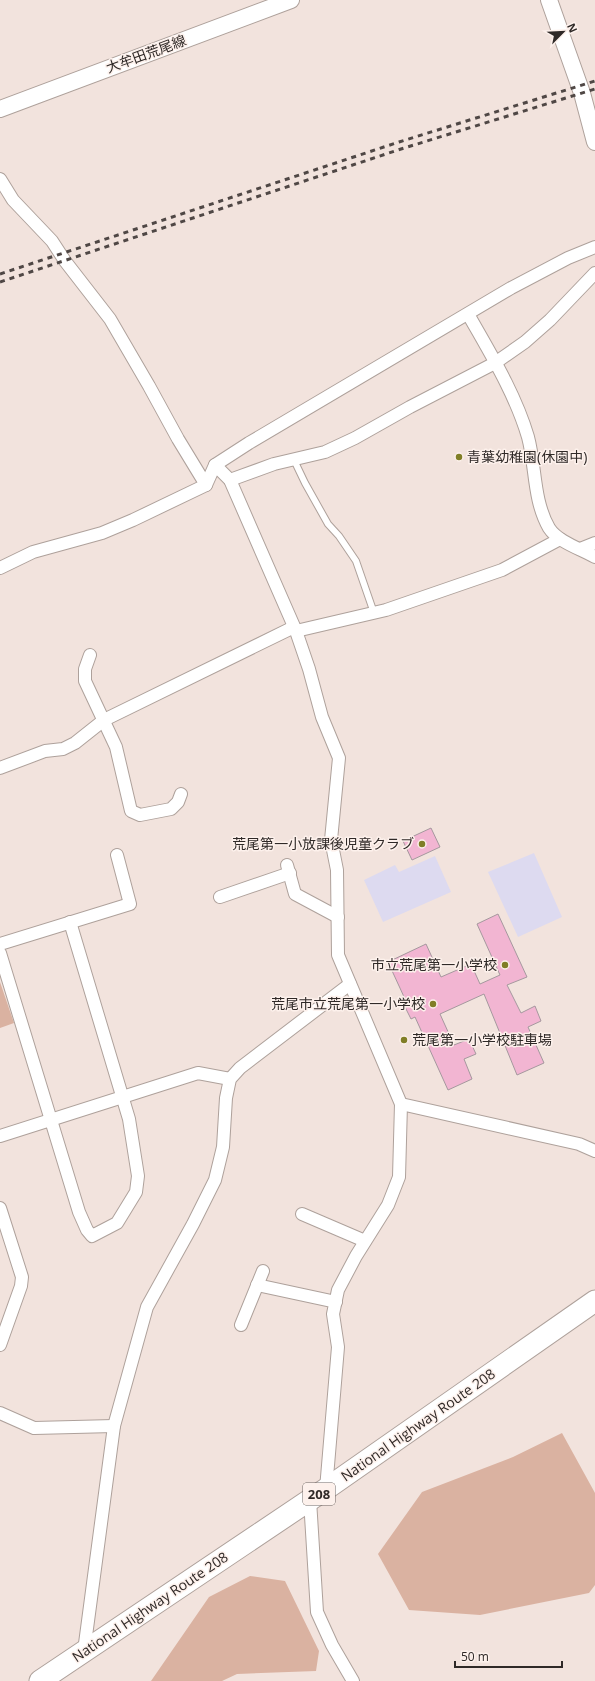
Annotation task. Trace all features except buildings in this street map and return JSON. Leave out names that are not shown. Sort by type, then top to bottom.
[{"type":"highway","name":"National Highway Route 208","points":[[40,1681],[318,1494],[595,1301]]},
{"type":"main road","name":"大牟田荒尾線","points":[[0,109],[291,0]]},
{"type":"main road","points":[[549,0],[582,93],[595,142]]},
{"type":"street","points":[[0,179],[13,200],[52,241],[65,261],[110,319],[206,485]]},
{"type":"street","points":[[0,568],[33,552],[108,530],[133,520],[206,485],[215,465],[256,439],[511,288],[568,258],[595,247]]},
{"type":"street","points":[[230,480],[274,464],[325,452],[355,438],[410,407],[495,363],[525,342],[550,320],[595,273]]},
{"type":"street","points":[[468,314],[517,405],[528,438],[540,506],[550,529],[560,539],[595,557]]},
{"type":"street","points":[[215,465],[230,480],[295,629],[309,669],[322,717],[339,758],[331,840],[337,870],[338,955],[401,1104],[399,1177],[388,1205],[365,1241],[338,1290],[333,1314],[338,1347],[318,1494],[317,1612],[332,1645],[353,1681]]},
{"type":"street","points":[[0,768],[45,751],[63,749],[75,743],[104,720],[295,629],[374,613],[502,570],[560,539]]},
{"type":"street","points":[[580,549],[595,543]]},
{"type":"street","points":[[90,655],[85,669],[85,681],[116,747],[131,812],[140,815],[171,809],[178,802],[181,794]]},
{"type":"street","points":[[0,944],[130,904],[116,855]]},
{"type":"street","points":[[220,897],[288,869],[295,894],[338,917]]},
{"type":"street","points":[[0,953],[79,1212],[87,1230],[92,1236],[117,1223],[136,1192],[138,1176],[129,1118],[70,922]]},
{"type":"street","points":[[84,1652],[114,1426],[147,1307],[193,1224],[215,1180],[223,1147],[226,1098],[230,1079],[240,1068],[350,984]]},
{"type":"street","points":[[0,1136],[198,1074],[230,1079]]},
{"type":"street","points":[[401,1104],[579,1144],[595,1152]]},
{"type":"street","points":[[0,1208],[22,1277],[21,1286],[1,1337]]},
{"type":"street","points":[[302,1214],[365,1241]]},
{"type":"street","points":[[241,1325],[263,1271]]},
{"type":"street","points":[[257,1285],[336,1302]]},
{"type":"street","points":[[0,1413],[34,1428],[114,1426]]},
{"type":"lane","points":[[294,460],[328,524],[339,536],[356,561],[374,613]]},
{"type":"shaded area","points":[[534,853],[562,917],[518,937],[488,872]]},
{"type":"shaded area","points":[[435,856],[451,892],[383,922],[364,880],[395,865],[399,872]]},
{"type":"shaded area","points":[[0,982],[14,1023],[0,1028]]},
{"type":"shaded area","points":[[562,1433],[595,1493],[595,1585],[589,1593],[480,1615],[409,1610],[378,1554],[422,1492],[513,1457]]},
{"type":"shaded area","points":[[250,1576],[285,1581],[319,1651],[316,1671],[237,1674],[222,1681],[151,1681],[209,1597]]},
{"type":"railway","points":[[0,274],[399,142],[595,81]]},
{"type":"railway","points":[[0,282],[401,149],[595,89]]},
{"type":"place","name":"青葉幼稚園(休園中)","points":[[459,457]]},
{"type":"place","name":"荒尾第一小放課後児童クラブ","points":[[422,844]]},
{"type":"place","name":"市立荒尾第一小学校","points":[[505,965]]},
{"type":"place","name":"荒尾市立荒尾第一小学校","points":[[433,1004]]},
{"type":"place","name":"荒尾第一小学校駐車場","points":[[404,1040]]}]
